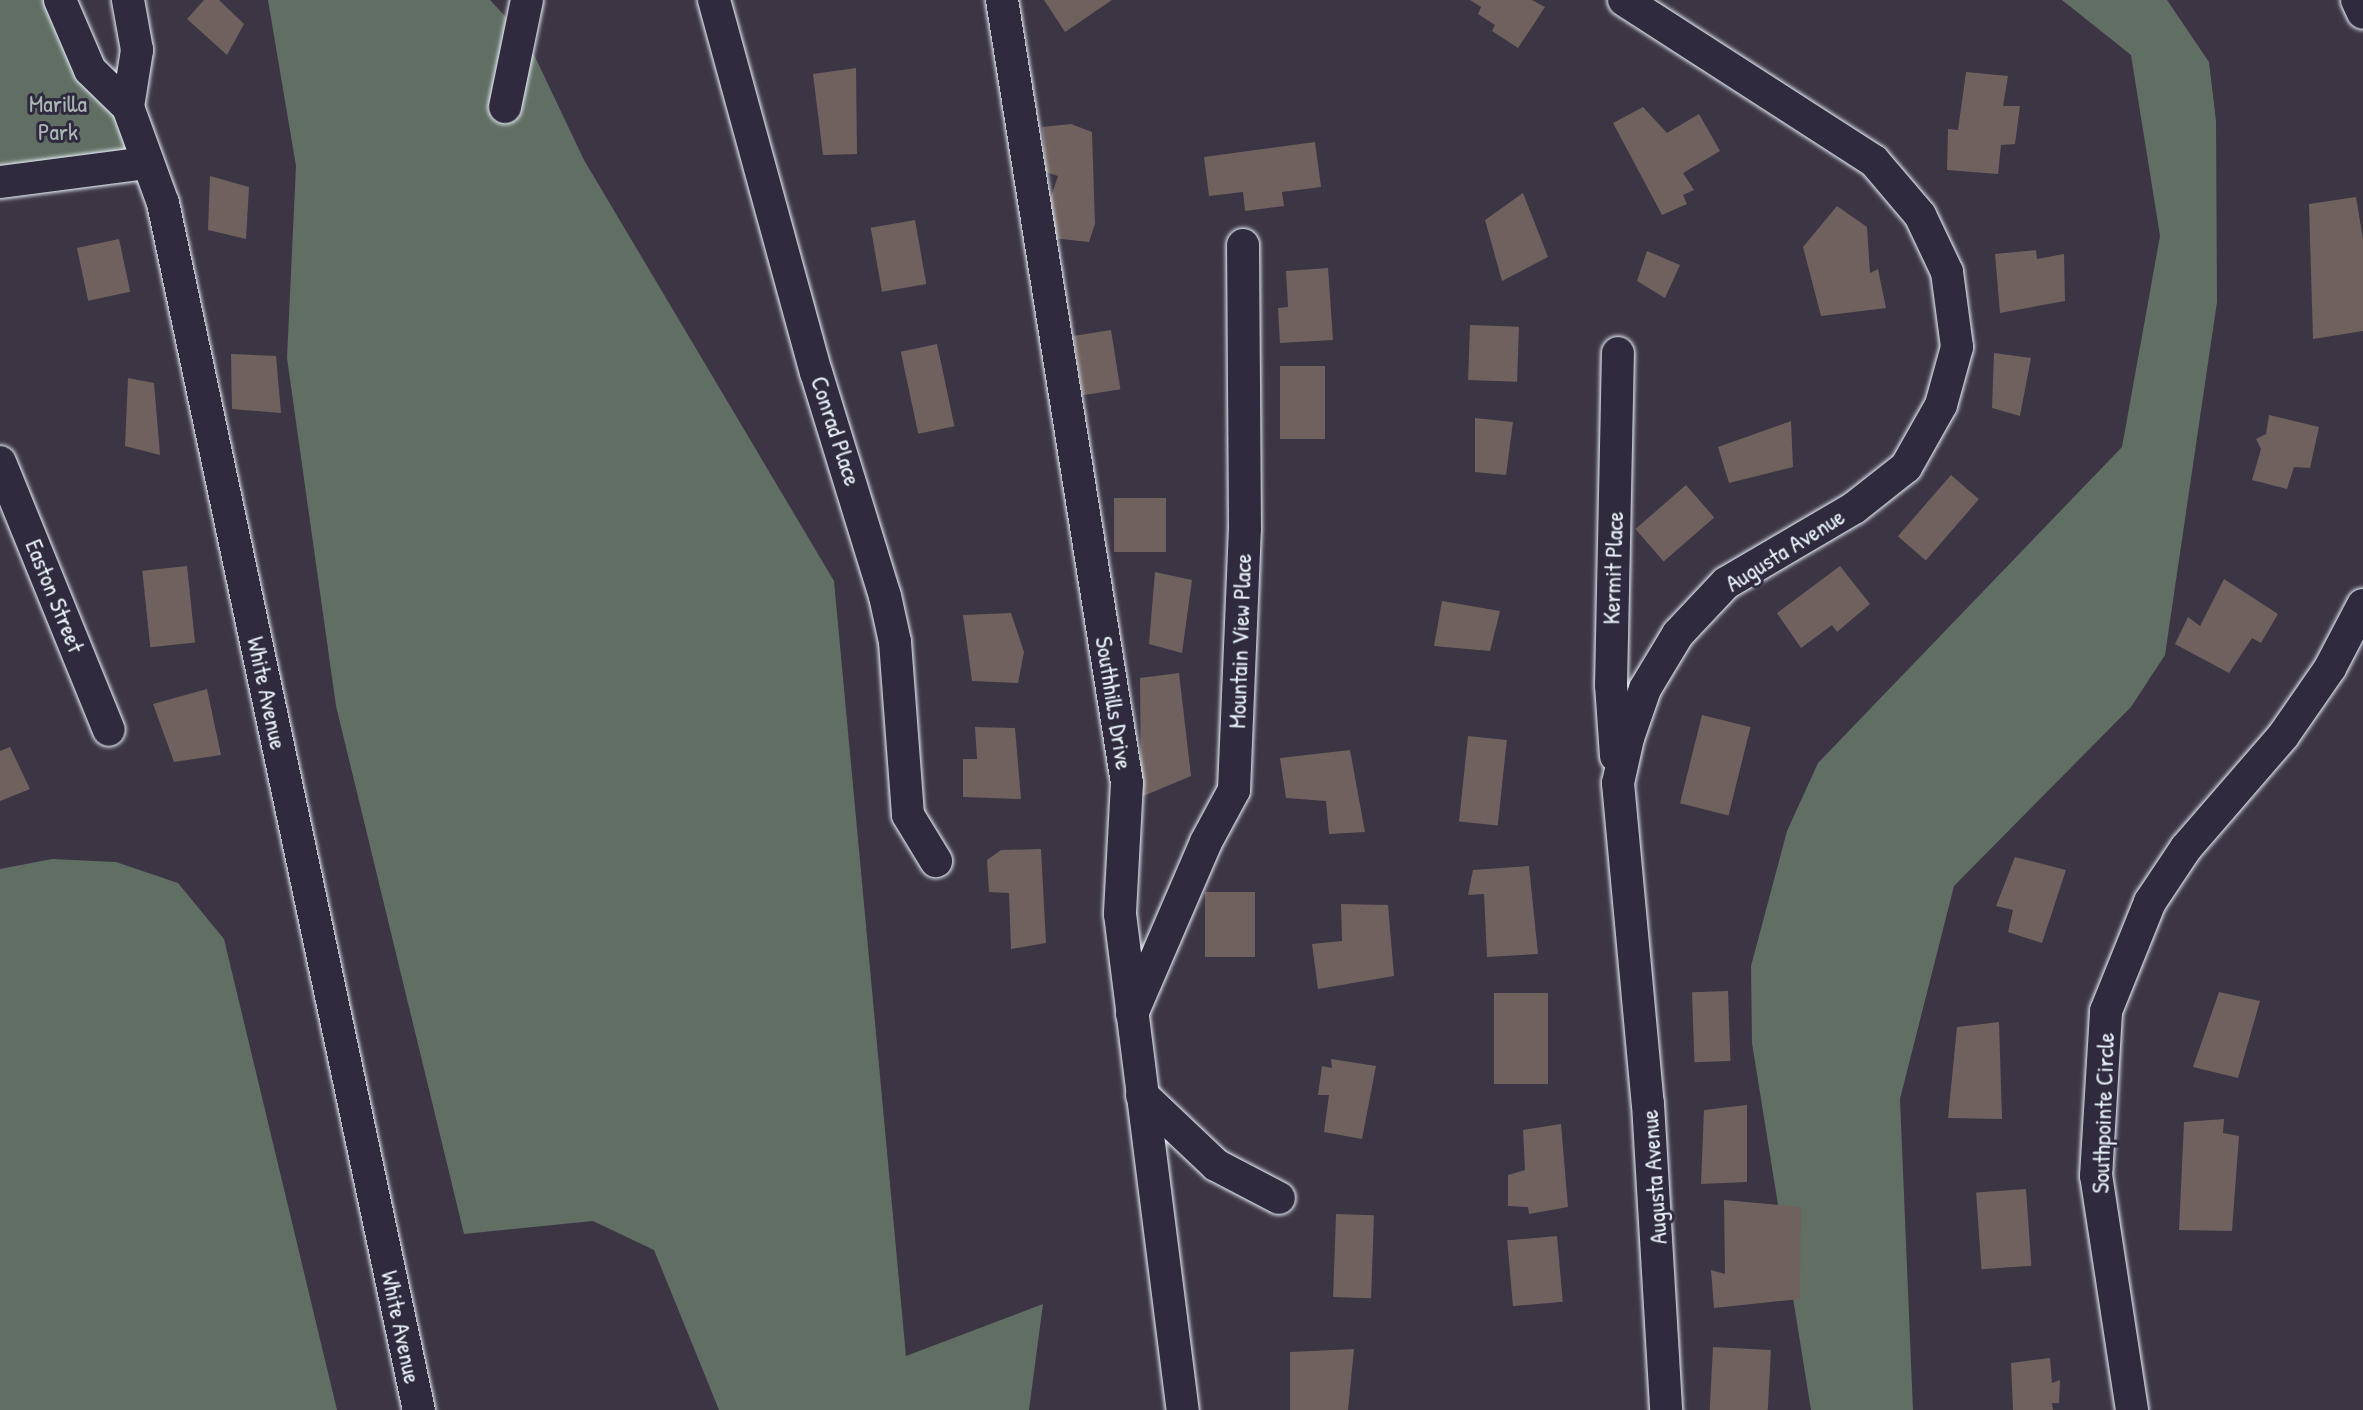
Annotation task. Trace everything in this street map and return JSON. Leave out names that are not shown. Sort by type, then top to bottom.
[{"type":"street","name":"White Avenue","points":[[60,0],[90,70],[128,107],[163,203],[419,1410]]},
{"type":"street","points":[[128,0],[137,50],[128,107]]},
{"type":"street","points":[[505,107],[527,0]]},
{"type":"street","name":"Conrad Place","points":[[714,0],[816,372],[885,596],[895,642],[908,815],[936,861]]},
{"type":"street","name":"Southhills Drive","points":[[1002,0],[1127,783],[1120,914],[1183,1410]]},
{"type":"street","name":"Augusta Avenue","points":[[1624,0],[1874,161],[1920,215],[1947,272],[1957,347],[1941,405],[1906,467],[1854,508],[1726,583],[1678,634],[1645,689],[1618,783],[1648,1104],[1666,1410]]},
{"type":"street","points":[[2357,0],[2363,13]]},
{"type":"street","points":[[0,182],[147,163]]},
{"type":"street","name":"Mountain View Place","points":[[1132,1014],[1206,842],[1234,790],[1245,528],[1243,245]]},
{"type":"street","name":"Kermit Place","points":[[1618,353],[1611,685],[1618,783]]},
{"type":"street","name":"Easton Street","points":[[0,462],[109,730]]},
{"type":"street","name":"Southpointe Circle","points":[[2132,1410],[2096,1176],[2106,1011],[2150,902],[2186,848],[2283,736],[2330,668],[2363,605]]},
{"type":"street","points":[[1142,1095],[1216,1165],[1279,1198]]},
{"type":"green space","name":"Marilla Park","points":[[0,0],[60,0],[145,164],[0,182]]},
{"type":"green space","points":[[268,0],[490,0],[527,40],[584,160],[834,581],[906,1356],[1043,1304],[1029,1410],[719,1410],[654,1250],[593,1221],[464,1234],[336,706],[287,358],[296,166]]},
{"type":"green space","points":[[2062,0],[2167,0],[2209,62],[2216,121],[2217,302],[2165,655],[2131,707],[1954,886],[1900,1099],[1913,1410],[1811,1410],[1752,1043],[1751,966],[1787,831],[1818,763],[2122,447],[2160,236],[2131,55]]},
{"type":"green space","points":[[52,859],[116,862],[178,883],[224,939],[337,1410],[0,1410],[0,869]]},
{"type":"building","points":[[204,0],[219,0],[244,24],[227,55],[187,19]]},
{"type":"building","points":[[1044,0],[1112,0],[1065,32]]},
{"type":"building","points":[[1470,0],[1532,0],[1545,7],[1518,48],[1492,31],[1495,25],[1478,14],[1481,7]]},
{"type":"building","points":[[856,68],[857,154],[823,155],[813,74]]},
{"type":"building","points":[[1966,72],[2008,76],[2003,106],[2020,106],[2015,144],[2001,145],[1998,174],[1947,170],[1948,129],[1958,130]]},
{"type":"building","points":[[1643,107],[1667,133],[1699,114],[1720,151],[1683,173],[1694,190],[1683,195],[1687,204],[1662,215],[1613,123]]},
{"type":"building","points":[[1071,124],[1092,132],[1095,224],[1089,242],[1052,238],[1051,197],[1058,176],[1046,172],[1042,127]]},
{"type":"building","points":[[1315,142],[1321,187],[1282,192],[1284,206],[1245,211],[1243,192],[1209,196],[1204,157]]},
{"type":"building","points":[[210,176],[249,187],[246,239],[208,230]]},
{"type":"building","points":[[1523,193],[1548,257],[1502,281],[1485,220]]},
{"type":"building","points":[[2356,197],[2363,239],[2363,331],[2313,339],[2309,204]]},
{"type":"building","points":[[1837,206],[1867,227],[1870,273],[1878,269],[1886,308],[1821,316],[1803,247]]},
{"type":"building","points":[[915,220],[926,284],[882,292],[871,228]]},
{"type":"building","points":[[119,239],[130,292],[88,301],[77,248]]},
{"type":"building","points":[[2036,250],[2037,259],[2064,254],[2065,301],[2000,313],[1995,254]]},
{"type":"building","points":[[1647,251],[1680,265],[1665,298],[1637,281]]},
{"type":"building","points":[[1328,268],[1333,340],[1280,343],[1278,308],[1288,307],[1286,271]]},
{"type":"building","points":[[1470,325],[1519,327],[1517,382],[1468,380]]},
{"type":"building","points":[[1111,330],[1120,389],[1083,395],[1073,336]]},
{"type":"building","points":[[937,344],[954,426],[918,434],[901,352]]},
{"type":"building","points":[[1994,353],[2031,358],[2020,416],[1992,408]]},
{"type":"building","points":[[231,354],[276,356],[281,413],[232,409]]},
{"type":"building","points":[[1280,366],[1325,366],[1325,439],[1280,439]]},
{"type":"building","points":[[128,378],[154,383],[160,455],[125,446]]},
{"type":"building","points":[[2269,415],[2319,427],[2310,468],[2294,467],[2287,489],[2252,480],[2261,449],[2256,439],[2266,434]]},
{"type":"building","points":[[1475,418],[1513,422],[1506,475],[1475,472]]},
{"type":"building","points":[[1791,421],[1793,467],[1729,483],[1718,447]]},
{"type":"building","points":[[1951,475],[1979,499],[1926,560],[1898,536]]},
{"type":"building","points":[[1686,485],[1714,517],[1664,561],[1635,529]]},
{"type":"building","points":[[1114,498],[1166,498],[1166,552],[1114,552]]},
{"type":"building","points":[[187,566],[195,643],[150,647],[142,571]]},
{"type":"building","points":[[1840,566],[1870,604],[1837,632],[1832,625],[1801,648],[1777,613]]},
{"type":"building","points":[[1155,572],[1192,580],[1182,653],[1149,644]]},
{"type":"building","points":[[2224,579],[2278,614],[2261,643],[2252,638],[2229,673],[2175,644],[2188,617],[2200,626]]},
{"type":"building","points":[[1442,601],[1500,611],[1490,651],[1434,646]]},
{"type":"building","points":[[1011,613],[1024,652],[1018,683],[972,681],[963,615]]},
{"type":"building","points":[[1179,673],[1191,776],[1141,797],[1140,678]]},
{"type":"building","points":[[207,689],[221,755],[174,762],[153,704]]},
{"type":"building","points":[[1702,715],[1751,727],[1728,815],[1680,803]]},
{"type":"building","points":[[975,727],[1015,728],[1021,799],[963,797],[963,759],[977,759]]},
{"type":"building","points":[[1468,736],[1507,740],[1498,826],[1459,822]]},
{"type":"building","points":[[10,747],[30,789],[0,801],[0,751]]},
{"type":"building","points":[[1350,750],[1365,832],[1329,834],[1326,801],[1286,798],[1280,758]]},
{"type":"building","points":[[1041,849],[1046,943],[1011,949],[1009,893],[989,892],[987,860],[1001,850]]},
{"type":"building","points":[[2015,857],[2066,870],[2042,943],[2008,932],[2013,910],[1996,906]]},
{"type":"building","points":[[1529,866],[1538,954],[1487,957],[1484,894],[1468,895],[1473,870]]},
{"type":"building","points":[[1205,892],[1255,892],[1255,957],[1205,957]]},
{"type":"building","points":[[1341,904],[1388,905],[1394,976],[1318,989],[1312,944],[1342,941]]},
{"type":"building","points":[[1728,991],[1730,1061],[1694,1062],[1692,992]]},
{"type":"building","points":[[2219,992],[2260,1001],[2238,1078],[2193,1067]]},
{"type":"building","points":[[1494,993],[1548,993],[1548,1084],[1494,1084]]},
{"type":"building","points":[[1999,1022],[2002,1119],[1948,1118],[1957,1027]]},
{"type":"building","points":[[1331,1059],[1376,1066],[1362,1139],[1324,1132],[1329,1095],[1318,1095],[1322,1066],[1332,1068]]},
{"type":"building","points":[[1747,1105],[1747,1182],[1701,1184],[1704,1110]]},
{"type":"building","points":[[2224,1119],[2223,1133],[2239,1136],[2232,1231],[2179,1230],[2184,1122]]},
{"type":"building","points":[[1561,1124],[1568,1207],[1529,1214],[1528,1207],[1508,1206],[1508,1175],[1525,1170],[1523,1130]]},
{"type":"building","points":[[2026,1189],[2031,1266],[1981,1269],[1976,1192]]},
{"type":"building","points":[[1724,1200],[1801,1207],[1800,1299],[1714,1308],[1711,1270],[1725,1274]]},
{"type":"building","points":[[1336,1214],[1374,1215],[1371,1298],[1333,1297]]},
{"type":"building","points":[[1557,1236],[1563,1302],[1513,1306],[1507,1240]]},
{"type":"building","points":[[1713,1347],[1771,1350],[1768,1410],[1710,1410]]},
{"type":"building","points":[[1354,1349],[1348,1410],[1290,1410],[1290,1352]]},
{"type":"building","points":[[2050,1358],[2052,1383],[2060,1380],[2059,1403],[2052,1403],[2053,1410],[2013,1410],[2011,1363]]}]
